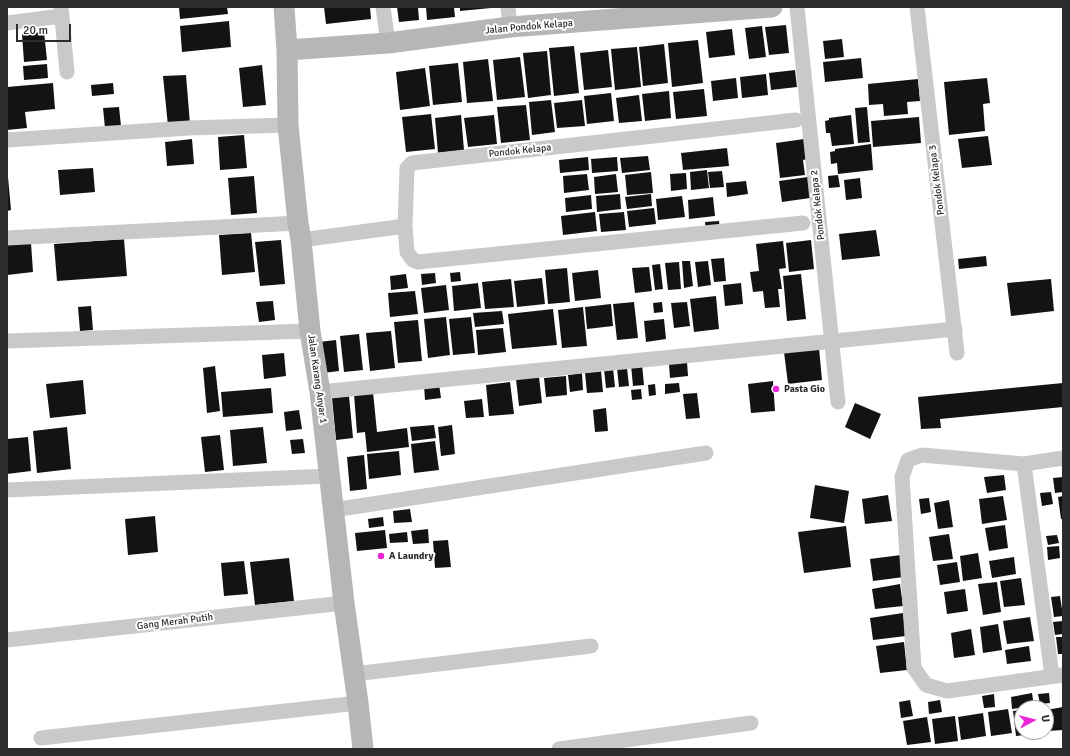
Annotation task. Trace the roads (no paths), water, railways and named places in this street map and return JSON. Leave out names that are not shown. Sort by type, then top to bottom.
[{"type":"main road","name":"Jalan Karang Anyar 1","points":[[284,7],[287,50],[288,126],[310,331],[320,392],[344,603],[363,749]]},
{"type":"main road","name":"Jalan Pondok Kelapa","points":[[287,50],[388,43],[510,27],[772,7]]},
{"type":"street","points":[[383,7],[388,43]]},
{"type":"street","points":[[508,7],[510,27]]},
{"type":"street","name":"Pondok Kelapa 2","points":[[797,7],[838,402]]},
{"type":"street","name":"Pondok Kelapa 3","points":[[917,7],[958,354]]},
{"type":"street","points":[[7,23],[61,12],[67,72]]},
{"type":"street","name":"Pondok Kelapa","points":[[796,120],[412,163],[407,168],[405,226],[407,252],[412,260],[418,262],[803,223]]},
{"type":"street","points":[[7,140],[189,128],[288,126]]},
{"type":"street","points":[[7,238],[300,232],[405,226]]},
{"type":"street","points":[[320,392],[955,329]]},
{"type":"street","points":[[7,341],[310,331]]},
{"type":"street","points":[[333,510],[706,453]]},
{"type":"street","points":[[1024,464],[1057,675],[947,691],[926,684],[914,668],[902,477],[908,460],[922,455],[1024,464],[1063,458]]},
{"type":"street","points":[[7,490],[329,476]]},
{"type":"street","name":"Gang Merah Putih","points":[[7,640],[344,603]]},
{"type":"street","points":[[354,674],[591,646]]},
{"type":"street","points":[[41,738],[358,703]]},
{"type":"street","points":[[559,749],[750,723]]},
{"type":"place","name":"Pasta Gio","points":[[776,389]]},
{"type":"place","name":"A Laundry","points":[[381,556]]}]
